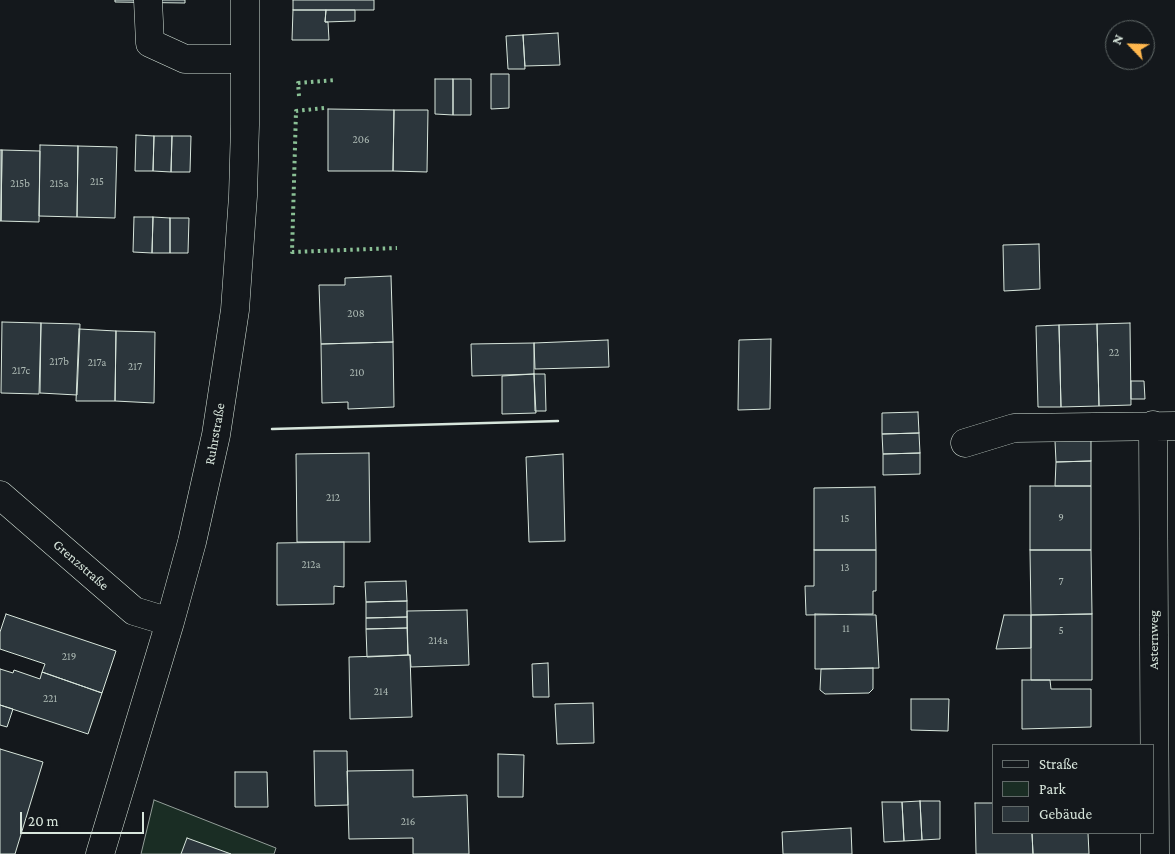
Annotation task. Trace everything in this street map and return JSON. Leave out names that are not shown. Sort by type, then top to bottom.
[{"type":"street","points":[[148,0],[150,43],[185,59],[246,59]]},
{"type":"street","name":"Ruhrstraße","points":[[100,854],[170,622],[192,542],[207,480],[220,411],[235,310],[244,170],[245,0]]},
{"type":"street","name":"Asternweg","points":[[965,443],[1014,428],[1164,426],[1155,854]]},
{"type":"street","name":"Grenzstraße","points":[[0,495],[134,611],[170,622]]},
{"type":"green space","points":[[154,800],[276,848],[274,854],[141,854]]},
{"type":"building","points":[[115,0],[185,0],[185,3],[115,2]]},
{"type":"building","points":[[293,0],[374,0],[374,10],[293,10]]},
{"type":"building","points":[[293,10],[326,10],[325,22],[328,22],[329,40],[292,40]]},
{"type":"building","points":[[326,10],[355,10],[355,21],[325,22]]},
{"type":"building","points":[[558,33],[560,65],[525,66],[523,35]]},
{"type":"building","points":[[523,35],[525,69],[508,69],[506,36]]},
{"type":"building","points":[[491,74],[509,74],[509,108],[491,109]]},
{"type":"building","points":[[435,79],[453,79],[453,115],[435,114]]},
{"type":"building","points":[[453,79],[471,79],[471,115],[453,115]]},
{"type":"building","points":[[328,109],[394,110],[393,171],[328,171]]},
{"type":"building","points":[[394,110],[428,110],[427,172],[393,171]]},
{"type":"building","points":[[136,135],[154,136],[153,171],[135,171]]},
{"type":"building","points":[[154,136],[172,136],[171,172],[153,171]]},
{"type":"building","points":[[172,136],[191,136],[190,172],[171,172]]},
{"type":"building","points":[[40,145],[78,146],[77,217],[39,216]]},
{"type":"building","points":[[78,146],[117,147],[115,218],[77,217]]},
{"type":"building","points":[[0,150],[2,150],[1,221],[0,221]]},
{"type":"building","points":[[2,150],[40,151],[39,222],[1,221]]},
{"type":"building","points":[[134,217],[153,217],[152,253],[133,252]]},
{"type":"building","points":[[153,217],[170,218],[170,253],[152,253]]},
{"type":"building","points":[[170,218],[189,218],[188,253],[170,253]]},
{"type":"building","points":[[1039,244],[1040,289],[1004,291],[1003,245]]},
{"type":"building","points":[[391,276],[393,342],[321,344],[319,285],[345,285],[345,278]]},
{"type":"building","points":[[2,322],[41,323],[39,394],[1,393]]},
{"type":"building","points":[[41,323],[80,324],[77,395],[40,393]]},
{"type":"building","points":[[1130,323],[1131,405],[1099,406],[1097,324]]},
{"type":"building","points":[[1097,324],[1099,406],[1061,407],[1059,325]]},
{"type":"building","points":[[1059,325],[1061,407],[1038,407],[1036,326]]},
{"type":"building","points":[[79,329],[116,331],[115,401],[76,401]]},
{"type":"building","points":[[116,331],[155,332],[154,403],[115,401]]},
{"type":"building","points":[[771,339],[770,409],[738,410],[739,340]]},
{"type":"building","points":[[608,340],[609,367],[535,369],[534,343]]},
{"type":"building","points":[[393,342],[394,407],[348,409],[348,402],[322,403],[321,344]]},
{"type":"building","points":[[534,343],[534,374],[472,376],[471,344]]},
{"type":"building","points":[[534,374],[545,374],[546,411],[535,411]]},
{"type":"building","points":[[534,374],[536,413],[502,414],[502,376]]},
{"type":"building","points":[[1131,381],[1144,381],[1145,399],[1131,399]]},
{"type":"building","points":[[918,412],[919,433],[882,434],[882,413]]},
{"type":"building","points":[[919,433],[920,453],[883,454],[882,434]]},
{"type":"building","points":[[1091,440],[1091,461],[1056,462],[1055,441]]},
{"type":"building","points":[[369,453],[370,542],[297,542],[296,454]]},
{"type":"building","points":[[920,453],[920,474],[883,475],[883,454]]},
{"type":"building","points":[[563,454],[565,541],[529,542],[526,457]]},
{"type":"building","points":[[1091,461],[1091,486],[1055,486],[1056,462]]},
{"type":"building","points":[[1030,486],[1091,486],[1091,550],[1030,550]]},
{"type":"building","points":[[875,487],[876,550],[814,550],[814,488]]},
{"type":"building","points":[[344,542],[344,587],[334,586],[334,604],[277,605],[277,543]]},
{"type":"building","points":[[814,550],[876,550],[876,591],[873,591],[873,614],[806,615],[805,586],[814,586]]},
{"type":"building","points":[[1030,550],[1091,550],[1092,614],[1031,615]]},
{"type":"building","points":[[406,581],[407,601],[366,602],[365,582]]},
{"type":"building","points":[[407,601],[407,617],[366,618],[366,602]]},
{"type":"building","points":[[467,610],[469,665],[411,667],[410,655],[408,655],[407,611]]},
{"type":"building","points":[[6,614],[116,651],[102,693],[42,672],[45,664],[0,649],[0,632]]},
{"type":"building","points":[[815,614],[876,615],[879,668],[815,669]]},
{"type":"building","points":[[1092,614],[1092,680],[1031,680],[1031,615]]},
{"type":"building","points":[[1004,615],[1031,615],[1031,648],[996,649]]},
{"type":"building","points":[[407,617],[407,628],[366,629],[366,618]]},
{"type":"building","points":[[407,628],[408,655],[367,657],[366,629]]},
{"type":"building","points":[[410,655],[412,717],[350,719],[349,657]]},
{"type":"building","points":[[548,663],[549,697],[533,697],[532,664]]},
{"type":"building","points":[[873,668],[873,689],[869,693],[825,694],[820,690],[821,669]]},
{"type":"building","points":[[0,669],[13,673],[14,670],[40,679],[42,672],[102,693],[88,734],[0,705]]},
{"type":"building","points":[[1022,680],[1050,680],[1051,689],[1091,689],[1091,727],[1022,729]]},
{"type":"building","points":[[911,699],[949,699],[948,731],[911,730]]},
{"type":"building","points":[[593,703],[594,743],[557,744],[555,704]]},
{"type":"building","points":[[0,705],[13,709],[7,727],[0,725]]},
{"type":"building","points":[[0,749],[43,762],[15,854],[0,854]]},
{"type":"building","points":[[314,751],[347,751],[348,805],[315,806]]},
{"type":"building","points":[[498,754],[524,755],[523,797],[498,797]]},
{"type":"building","points":[[413,770],[413,797],[467,795],[469,854],[413,854],[413,838],[349,839],[347,771]]},
{"type":"building","points":[[235,772],[267,772],[268,807],[235,807]]},
{"type":"building","points":[[920,801],[940,801],[940,839],[922,840]]},
{"type":"building","points":[[920,801],[922,840],[904,841],[902,802]]},
{"type":"building","points":[[882,802],[902,802],[904,841],[884,842]]},
{"type":"building","points":[[975,803],[992,803],[992,834],[1032,834],[1033,854],[976,854]]},
{"type":"building","points":[[851,828],[852,854],[783,854],[782,832]]},
{"type":"building","points":[[1032,834],[1088,834],[1089,854],[1033,854]]},
{"type":"building","points":[[187,838],[231,854],[181,854]]},
{"type":"hedge","points":[[299,96],[298,83],[335,80]]},
{"type":"hedge","points":[[324,108],[296,111],[292,252],[397,248]]},
{"type":"wall","points":[[272,429],[558,421]]}]
